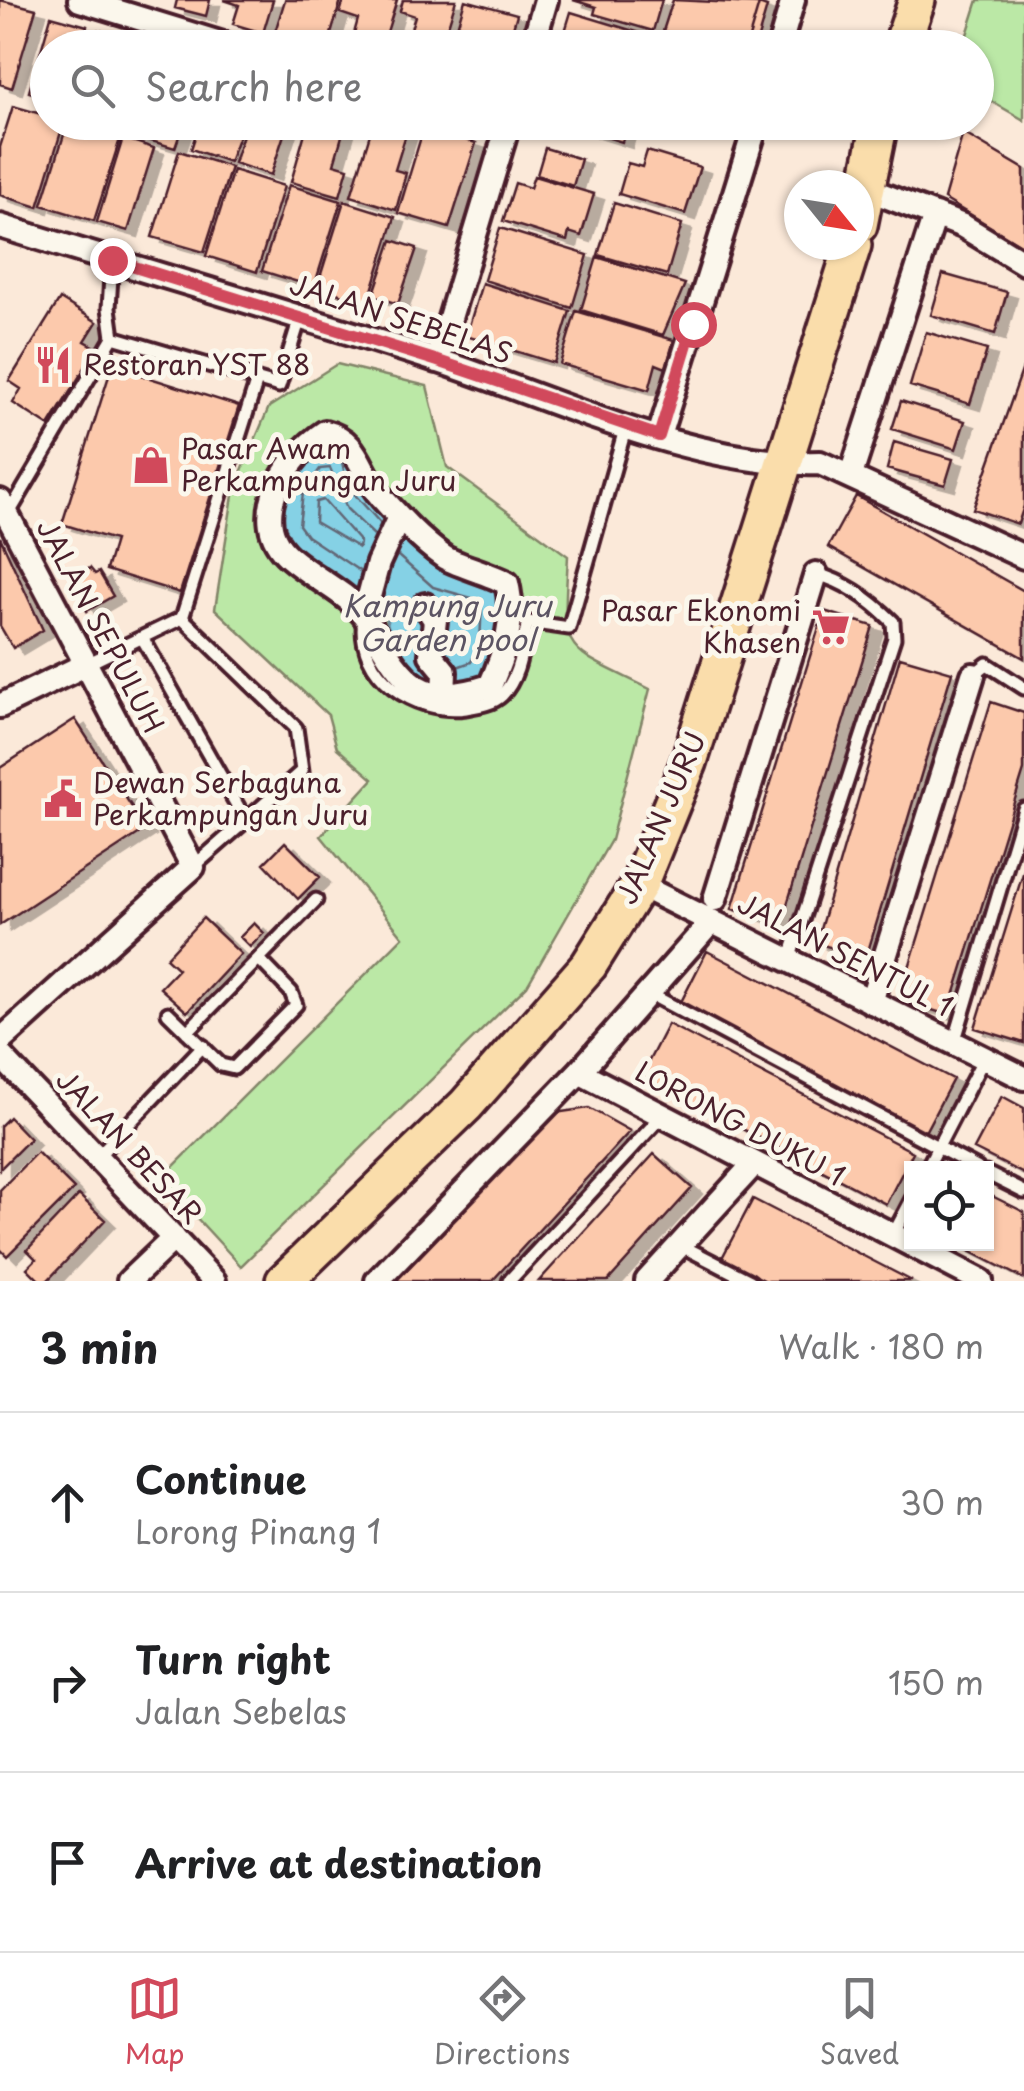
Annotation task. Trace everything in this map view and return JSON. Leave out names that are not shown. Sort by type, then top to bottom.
[{"type":"main road","points":[[907,30],[917,0]]},
{"type":"main road","points":[[873,170],[877,140]]},
{"type":"main road","name":"JALAN JURU","points":[[284,1281],[466,1105],[589,965],[639,885],[689,762],[848,260]]},
{"type":"street","points":[[80,0],[178,30]]},
{"type":"street","points":[[537,30],[546,0]]},
{"type":"street","points":[[784,30],[793,0]]},
{"type":"street","points":[[438,361],[504,140]]},
{"type":"street","points":[[659,436],[751,140]]},
{"type":"street","points":[[874,192],[935,215],[1024,263]]},
{"type":"street","points":[[851,475],[935,215]]},
{"type":"street","name":"JALAN SEBELAS","points":[[0,226],[438,361],[705,450],[784,464],[820,463],[1024,556]]},
{"type":"street","points":[[325,432],[344,436],[354,448],[370,485],[400,518],[446,559],[478,568],[508,583],[512,605],[508,640],[490,686],[444,696],[414,684],[391,664],[352,601],[288,556],[272,537],[270,510],[276,486],[314,439],[325,432]]},
{"type":"street","name":"JALAN SEPULUH","points":[[4,508],[194,867]]},
{"type":"street","points":[[364,615],[378,563],[400,518]]},
{"type":"street","points":[[377,1281],[579,1072],[648,994],[713,911],[816,574]]},
{"type":"street","points":[[425,605],[435,620],[432,655],[445,672],[444,696]]},
{"type":"street","points":[[0,706],[87,664]]},
{"type":"street","points":[[871,1002],[973,675]]},
{"type":"street","points":[[0,1041],[194,867]]},
{"type":"street","name":"JALAN SENTUL 1","points":[[639,885],[713,911],[789,960],[1024,1078]]},
{"type":"street","name":"JALAN BESAR","points":[[0,1055],[214,1281]]},
{"type":"street","name":"LORONG DUKU 1","points":[[579,1072],[752,1166],[981,1281]]},
{"type":"street","points":[[646,1281],[752,1166]]},
{"type":"street","points":[[129,1281],[174,1238]]},
{"type":"lane","points":[[4,508],[114,338],[109,308],[112,260]]},
{"type":"lane","points":[[114,338],[279,386],[300,318]]},
{"type":"lane","points":[[87,664],[182,618],[257,380]]},
{"type":"lane","points":[[364,615],[361,635],[366,655],[378,673],[415,702],[435,710],[455,710],[484,706],[501,696],[516,672],[528,622],[569,628],[627,425]]},
{"type":"lane","points":[[789,960],[894,638],[894,622],[875,604],[836,579],[816,574]]},
{"type":"lane","points":[[182,618],[296,728],[302,771],[194,867]]},
{"type":"lane","points":[[143,639],[246,820]]},
{"type":"lane","points":[[973,675],[987,664],[1024,688]]},
{"type":"lane","points":[[954,1043],[1024,808]]},
{"type":"lane","points":[[188,1032],[316,900]]},
{"type":"lane","points":[[168,1013],[221,1065],[234,1068],[296,1005],[291,992],[258,959]]},
{"type":"lane","points":[[648,994],[963,1161]]},
{"type":"lane","points":[[96,1157],[202,1046]]},
{"type":"lane","points":[[930,1161],[984,1058]]},
{"type":"lane","points":[[509,1281],[661,1117]]},
{"type":"lane","points":[[994,1178],[1024,1192]]},
{"type":"lane","points":[[892,1236],[904,1214]]},
{"type":"lane","points":[[680,1245],[750,1281]]},
{"type":"green space","points":[[978,0],[1024,0],[1024,120],[994,103],[994,30],[968,30]]},
{"type":"green space","points":[[337,364],[427,386],[447,467],[568,556],[566,613],[573,644],[599,664],[650,689],[611,840],[527,986],[241,1266],[161,1179],[403,937],[321,836],[373,779],[337,748],[328,715],[215,609],[234,489],[269,407]]},
{"type":"water","name":"Kampung Juru Garden pool","points":[[323,441],[350,453],[356,481],[366,497],[444,567],[502,585],[507,611],[488,682],[448,692],[411,671],[398,657],[386,616],[291,553],[276,508],[281,483]]},
{"type":"building","points":[[0,0],[36,9],[12,88],[0,84]]},
{"type":"building","points":[[177,0],[210,0],[206,16],[175,8]]},
{"type":"building","points":[[224,0],[273,0],[264,30],[233,24],[239,5]]},
{"type":"building","points":[[285,0],[341,0],[332,30],[276,30]]},
{"type":"building","points":[[344,0],[397,0],[388,30],[355,30],[358,19],[340,13]]},
{"type":"building","points":[[403,0],[456,0],[447,30],[411,30],[415,16],[400,11]]},
{"type":"building","points":[[465,0],[517,14],[512,30],[456,30]]},
{"type":"building","points":[[573,0],[662,0],[653,30],[594,14],[596,7]]},
{"type":"building","points":[[673,0],[759,4],[751,30],[663,30]]},
{"type":"building","points":[[759,4],[767,7],[760,30],[751,30]]},
{"type":"building","points":[[571,12],[631,30],[566,30]]},
{"type":"building","points":[[51,16],[87,26],[86,30],[47,30]]},
{"type":"building","points":[[13,106],[30,111],[30,140],[58,140],[38,207],[0,195],[0,147]]},
{"type":"building","points":[[62,140],[120,140],[94,221],[42,205]]},
{"type":"building","points":[[122,140],[154,148],[128,231],[97,222]]},
{"type":"building","points":[[148,140],[178,140],[175,148]]},
{"type":"building","points":[[194,140],[237,140],[229,162],[191,149]]},
{"type":"building","points":[[241,140],[282,140],[271,175],[234,163]]},
{"type":"building","points":[[303,140],[341,140],[334,164],[348,168],[340,196],[291,182]]},
{"type":"building","points":[[368,140],[404,140],[395,170],[406,173],[396,210],[351,196]]},
{"type":"building","points":[[420,140],[476,143],[449,228],[398,213]]},
{"type":"building","points":[[961,140],[975,140],[1024,169],[1024,247],[944,199]]},
{"type":"building","points":[[545,148],[581,159],[573,186],[537,175]]},
{"type":"building","points":[[179,151],[231,167],[204,252],[152,237]]},
{"type":"building","points":[[647,151],[700,167],[685,214],[619,194],[628,163],[642,167]]},
{"type":"building","points":[[233,170],[284,186],[257,272],[206,256]]},
{"type":"building","points":[[534,176],[594,194],[581,236],[569,232],[567,241],[503,221],[515,183],[530,188]]},
{"type":"building","points":[[289,185],[341,201],[314,287],[262,271]]},
{"type":"building","points":[[344,201],[395,217],[368,303],[317,287]]},
{"type":"building","points":[[614,203],[682,224],[667,275],[598,255]]},
{"type":"building","points":[[500,228],[588,255],[572,308],[484,280]]},
{"type":"building","points":[[392,240],[417,248],[398,304],[373,296]]},
{"type":"building","points":[[597,257],[685,284],[663,335],[581,310]]},
{"type":"building","points":[[943,274],[1007,292],[995,334],[931,315]]},
{"type":"building","points":[[482,283],[570,311],[554,363],[466,336]]},
{"type":"building","name":"Restoran YST 88","points":[[60,299],[97,322],[85,341],[97,348],[49,426],[13,403],[21,389],[9,381]]},
{"type":"building","points":[[576,311],[674,340],[666,368],[656,364],[649,390],[560,364]]},
{"type":"building","points":[[926,332],[987,350],[970,404],[910,386]]},
{"type":"building","points":[[1024,365],[1024,506],[1018,524],[973,509]]},
{"type":"building","name":"Pasar Awam Perkampungan Juru","points":[[112,366],[239,406],[180,593],[106,570],[115,540],[62,524]]},
{"type":"building","points":[[901,401],[965,421],[956,449],[892,429]]},
{"type":"building","points":[[894,442],[953,459],[945,485],[887,469]]},
{"type":"building","points":[[856,496],[1024,591],[1024,658],[828,547]]},
{"type":"building","points":[[0,537],[43,630],[13,648],[0,626]]},
{"type":"building","points":[[90,568],[95,574],[99,572],[113,596],[87,611],[73,587],[78,585],[74,578]]},
{"type":"building","points":[[824,611],[873,626],[781,924],[732,909]]},
{"type":"building","points":[[900,657],[952,672],[866,958],[816,943]]},
{"type":"building","points":[[991,702],[1024,713],[1024,770],[948,1015],[899,1000]]},
{"type":"building","name":"Dewan Serbaguna Perkampungan Juru","points":[[75,719],[146,829],[0,925],[0,768]]},
{"type":"building","points":[[285,842],[320,877],[298,899],[264,863]]},
{"type":"building","points":[[1024,870],[1024,1043],[975,1028]]},
{"type":"building","points":[[203,918],[241,954],[187,1012],[160,988],[178,969],[166,958]]},
{"type":"building","points":[[254,923],[264,933],[250,947],[240,937]]},
{"type":"building","points":[[707,951],[953,1079],[925,1132],[680,1004]]},
{"type":"building","points":[[668,1024],[913,1152],[908,1161],[904,1161],[904,1169],[886,1204],[641,1076]]},
{"type":"building","points":[[1002,1096],[1024,1108],[1024,1174],[974,1149]]},
{"type":"building","points":[[589,1108],[630,1131],[492,1281],[396,1281],[555,1113]]},
{"type":"building","points":[[9,1117],[30,1139],[0,1169],[0,1126]]},
{"type":"building","points":[[37,1152],[74,1189],[7,1256],[0,1249],[0,1190]]},
{"type":"building","points":[[654,1154],[692,1188],[608,1281],[539,1281]]},
{"type":"building","points":[[79,1195],[105,1220],[47,1281],[40,1281],[27,1268],[36,1259],[27,1250]]},
{"type":"building","points":[[994,1197],[1024,1212],[1024,1279],[970,1251],[994,1251]]},
{"type":"building","points":[[753,1199],[912,1281],[766,1281],[722,1258]]},
{"type":"place","name":"Restoran YST 88","points":[[53,365]]},
{"type":"place","name":"Pasar Awam Perkampungan Juru","points":[[151,465]]},
{"type":"place","name":"Pasar Ekonomi Khasen","points":[[831,627]]},
{"type":"place","name":"Dewan Serbaguna Perkampungan Juru","points":[[63,799]]},
{"type":"route","points":[[112,260],[438,361],[659,436],[693,324]]}]
